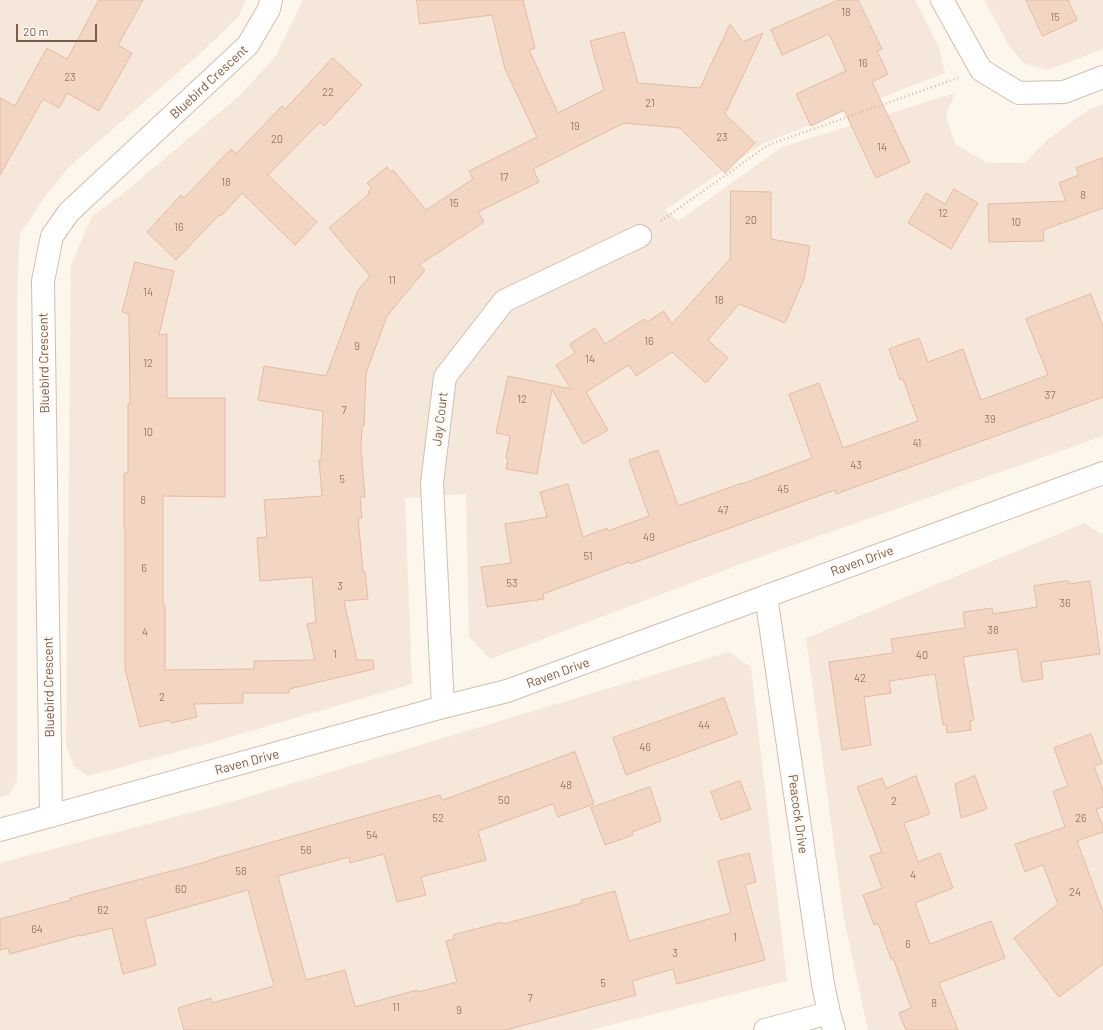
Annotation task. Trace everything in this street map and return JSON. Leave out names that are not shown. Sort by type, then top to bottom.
[{"type":"street","name":"Bluebird Crescent","points":[[51,816],[43,281],[52,236],[68,212],[248,45],[269,9],[271,0]]},
{"type":"street","points":[[942,0],[981,70],[1019,93],[1064,92],[1103,77]]},
{"type":"street","name":"Jay Court","points":[[443,708],[432,483],[445,377],[504,301],[640,236]]},
{"type":"street","name":"Raven Drive","points":[[0,830],[507,691],[1103,473]]},
{"type":"street","name":"Peacock Drive","points":[[766,596],[823,984],[832,1022]]},
{"type":"street","points":[[766,1030],[832,1022]]},
{"type":"path","points":[[640,236],[768,145],[981,70]]},
{"type":"shaded area","points":[[0,0],[246,0],[239,16],[203,51],[69,167],[44,198],[20,234],[17,292],[17,781],[9,795],[0,797]]},
{"type":"shaded area","points":[[303,0],[915,0],[939,48],[945,73],[764,143],[665,210],[678,221],[782,147],[955,93],[946,116],[955,144],[987,163],[1025,163],[1046,141],[1088,110],[1103,104],[1103,436],[768,554],[490,659],[469,637],[466,494],[405,498],[412,684],[213,742],[88,776],[74,766],[66,746],[71,265],[92,216],[119,197],[239,96],[276,56]]},
{"type":"shaded area","points":[[984,0],[1103,0],[1103,49],[1047,70],[1024,63],[1009,46]]},
{"type":"shaded area","points":[[1085,523],[1101,534],[1103,533],[1103,1030],[868,1030],[844,919],[806,638]]},
{"type":"shaded area","points":[[729,652],[751,667],[787,981],[590,1030],[0,1030],[0,863],[231,802]]},
{"type":"building","points":[[99,0],[143,0],[118,45],[132,53],[118,78],[99,111],[67,93],[59,108],[43,99],[0,175],[0,98],[15,106],[47,48],[67,59]]},
{"type":"building","points":[[417,0],[523,0],[535,48],[529,50],[558,113],[604,90],[590,41],[624,32],[638,83],[700,88],[730,24],[743,42],[763,33],[725,114],[755,143],[725,173],[680,128],[624,123],[533,169],[539,182],[478,212],[484,222],[419,265],[425,270],[387,316],[366,373],[364,426],[362,426],[361,449],[365,497],[360,497],[362,518],[358,518],[363,572],[365,572],[368,599],[344,601],[357,660],[373,660],[374,669],[289,689],[289,693],[243,693],[243,703],[194,704],[197,717],[171,723],[170,720],[140,727],[125,669],[124,473],[128,473],[128,404],[130,404],[129,314],[122,312],[135,262],[174,271],[159,335],[167,334],[167,398],[225,398],[225,497],[163,496],[163,605],[165,605],[165,670],[254,669],[254,661],[315,660],[307,624],[316,622],[312,577],[260,581],[257,538],[267,537],[264,500],[322,496],[319,460],[321,460],[323,411],[258,400],[264,366],[326,376],[358,290],[370,276],[329,228],[370,193],[368,192],[372,189],[367,183],[387,167],[391,172],[393,170],[426,210],[473,179],[469,171],[537,137],[505,69],[492,15],[420,24]]},
{"type":"building","points":[[839,0],[858,0],[882,49],[877,51],[888,74],[872,82],[910,162],[876,178],[844,110],[811,126],[796,94],[846,71],[829,34],[782,55],[771,30]]},
{"type":"building","points":[[1026,0],[1068,0],[1077,20],[1043,36]]},
{"type":"building","points":[[333,58],[362,85],[324,126],[320,122],[268,175],[317,222],[295,245],[242,193],[176,260],[147,232],[181,195],[184,198],[231,149],[236,154],[282,106],[285,109]]},
{"type":"building","points":[[1103,158],[1103,208],[1043,230],[1044,241],[989,242],[988,204],[1066,201],[1059,183],[1079,175],[1076,168]]},
{"type":"building","points":[[954,189],[978,203],[951,249],[908,223],[926,193],[945,204]]},
{"type":"building","points":[[731,191],[771,192],[771,239],[810,246],[804,279],[785,323],[739,304],[708,340],[728,358],[706,383],[672,352],[636,376],[629,365],[586,392],[608,430],[583,444],[552,389],[537,474],[506,469],[508,459],[506,458],[510,436],[496,433],[508,376],[571,389],[556,365],[575,353],[570,344],[595,328],[605,344],[644,319],[647,322],[664,311],[672,324],[730,259]]},
{"type":"building","points":[[1091,294],[1103,327],[1103,397],[836,494],[835,490],[630,564],[629,562],[543,594],[544,599],[487,607],[481,567],[511,563],[505,524],[547,517],[540,492],[568,484],[583,537],[607,528],[608,531],[649,516],[629,460],[658,450],[678,506],[812,458],[789,394],[819,383],[843,448],[918,421],[903,379],[900,380],[889,349],[919,338],[928,362],[963,349],[981,400],[1048,375],[1026,319]]},
{"type":"building","points":[[1068,581],[1069,584],[1090,581],[1100,654],[1041,662],[1043,679],[1022,682],[1017,649],[963,657],[974,720],[970,721],[971,730],[947,733],[946,724],[943,725],[935,674],[889,681],[891,693],[864,697],[871,745],[842,750],[829,662],[893,653],[891,639],[965,628],[963,612],[992,608],[993,614],[1037,607],[1034,586]]},
{"type":"building","points":[[724,698],[737,734],[626,775],[613,738]]},
{"type":"building","points":[[1091,734],[1102,763],[1094,766],[1103,791],[1103,807],[1096,809],[1103,827],[1103,832],[1077,841],[1103,912],[1103,964],[1059,997],[1014,938],[1058,904],[1043,865],[1025,872],[1015,844],[1065,827],[1053,791],[1068,786],[1054,748]]},
{"type":"building","points":[[575,752],[594,804],[558,817],[553,804],[478,831],[486,860],[421,877],[426,895],[397,902],[384,854],[350,863],[349,857],[278,876],[306,980],[345,970],[355,1007],[417,990],[418,992],[457,982],[446,941],[454,939],[453,935],[502,922],[503,924],[582,903],[581,900],[615,891],[629,941],[731,913],[718,861],[749,853],[756,882],[745,885],[765,960],[677,984],[673,969],[632,981],[636,995],[506,1030],[184,1030],[178,1008],[211,998],[212,1003],[274,986],[248,890],[145,919],[156,965],[123,974],[112,928],[10,954],[8,948],[0,950],[0,919],[71,900],[70,898],[209,861],[440,795],[442,800]]},
{"type":"building","points":[[916,776],[930,814],[904,823],[918,862],[940,853],[953,888],[915,903],[930,944],[991,921],[1005,958],[939,983],[958,1030],[906,1030],[899,1013],[911,1008],[893,958],[891,959],[878,923],[874,925],[863,895],[882,888],[870,856],[882,852],[857,787],[882,778],[886,788]]},
{"type":"building","points":[[975,776],[987,809],[961,818],[955,784]]},
{"type":"building","points":[[740,781],[751,809],[721,820],[711,792]]},
{"type":"building","points":[[650,787],[661,821],[632,832],[633,835],[605,845],[591,808]]}]
